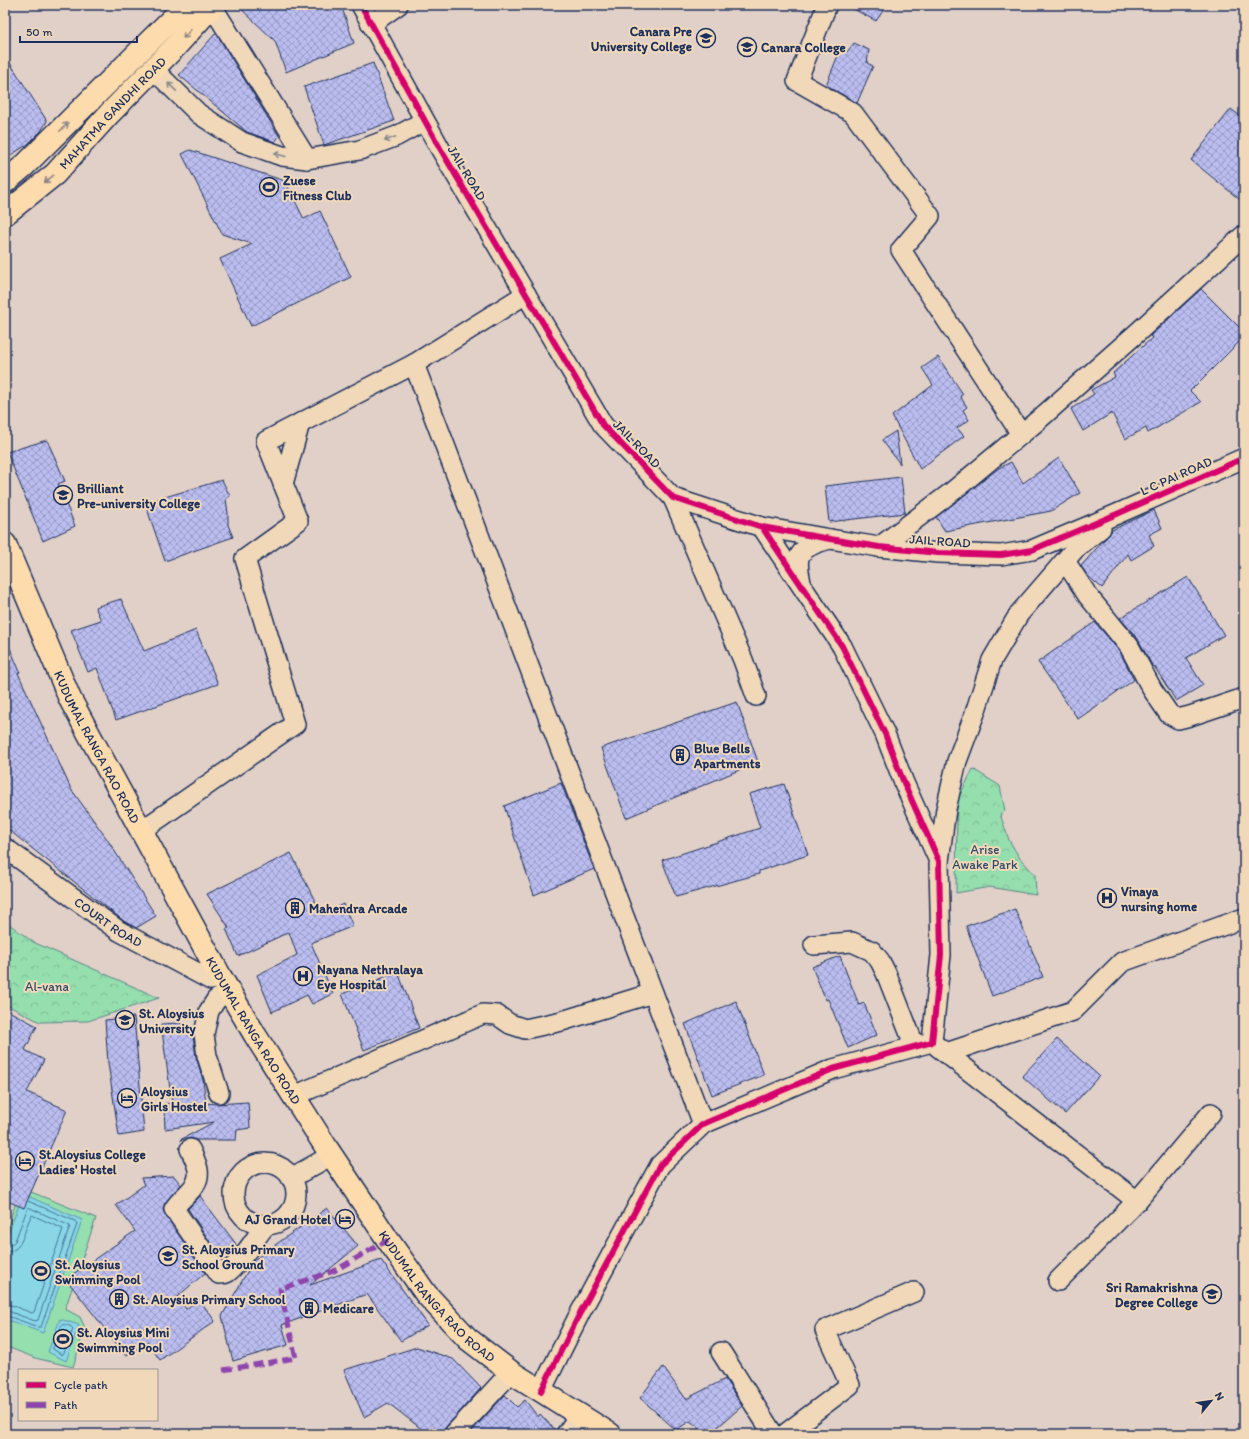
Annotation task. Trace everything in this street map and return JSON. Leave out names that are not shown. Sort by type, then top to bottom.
[{"type":"main road","name":"MAHATMA GANDHI ROAD","points":[[5,182],[25,165],[186,5]]},
{"type":"main road","name":"MAHATMA GANDHI ROAD","points":[[5,214],[55,174],[109,114],[174,48],[212,5]]},
{"type":"main road","name":"KUDUMAL RANGA RAO ROAD","points":[[5,544],[70,699],[141,831],[222,989],[255,1036],[388,1240],[426,1294],[468,1339],[511,1372],[610,1434]]},
{"type":"street","points":[[212,5],[307,159]]},
{"type":"street","name":"JAIL ROAD","points":[[361,5],[424,121],[603,425],[673,498],[762,527],[879,547],[938,553],[1001,555],[1032,550],[1118,514]]},
{"type":"street","points":[[371,24],[398,5]]},
{"type":"street","points":[[827,5],[798,81],[853,113],[930,216],[901,250],[1021,434]]},
{"type":"street","points":[[153,69],[199,114],[242,142],[282,156],[307,159],[360,150],[397,136],[424,121]]},
{"type":"street","points":[[879,547],[953,491],[1021,434],[1138,332],[1244,235]]},
{"type":"street","points":[[141,831],[295,724],[244,559],[298,521],[266,441],[414,364],[526,294]]},
{"type":"street","points":[[414,364],[703,1124]]},
{"type":"street","points":[[283,484],[300,423]]},
{"type":"street","name":"L C PAI ROAD","points":[[1118,514],[1244,458]]},
{"type":"street","points":[[673,498],[743,660],[756,696]]},
{"type":"street","points":[[931,1047],[941,955],[939,861],[946,809],[958,761],[992,660],[1019,614],[1075,549],[1118,514]]},
{"type":"street","points":[[762,527],[842,646],[885,734],[904,783],[939,861]]},
{"type":"street","points":[[802,586],[799,558],[806,549],[815,543],[830,539]]},
{"type":"street","points":[[1065,561],[1088,596],[1129,646],[1152,689],[1169,714],[1178,719],[1244,698]]},
{"type":"street","name":"COURT ROAD","points":[[5,848],[119,931],[211,980],[222,989]]},
{"type":"street","points":[[541,1391],[580,1312],[660,1165],[703,1124],[833,1069],[931,1047],[1073,1011],[1122,962],[1244,918]]},
{"type":"street","points":[[814,945],[852,942],[872,951],[880,961],[931,1047],[1137,1201]]},
{"type":"street","points":[[220,1093],[206,1056],[204,1034],[209,1011],[222,989]]},
{"type":"street","points":[[294,1096],[483,1014],[496,1015],[510,1024],[525,1029],[562,1021],[653,993]]},
{"type":"street","points":[[1058,1281],[1137,1201],[1211,1113]]},
{"type":"street","points":[[190,1149],[198,1170],[197,1184],[176,1204],[174,1209],[219,1274],[228,1272],[242,1257],[266,1225]]},
{"type":"street","points":[[291,1178],[332,1155]]},
{"type":"street","points":[[267,1163],[277,1166],[285,1171],[291,1178],[295,1188],[295,1199],[292,1209],[285,1217],[276,1223],[266,1225],[255,1223],[246,1218],[238,1210],[234,1200],[234,1191],[236,1181],[249,1167],[267,1163]]},
{"type":"street","points":[[785,1434],[850,1385],[825,1330],[914,1292]]},
{"type":"street","points":[[721,1352],[773,1434]]},
{"type":"street","points":[[454,1434],[511,1372]]},
{"type":"street","points":[[566,1434],[579,1416]]},
{"type":"green space","name":"Arise Awake Park","points":[[973,769],[1000,786],[1005,811],[1000,814],[1009,840],[1019,857],[1035,875],[1036,895],[990,887],[956,893],[957,801]]},
{"type":"green space","name":"Al-vana","points":[[5,921],[33,942],[159,998],[88,1021],[40,1022],[5,1004]]},
{"type":"green space","name":"St. Aloysius Swimming Pool","points":[[21,1188],[96,1218],[65,1309],[80,1317],[85,1328],[73,1367],[35,1358],[5,1346],[5,1234]]},
{"type":"water","name":"St. Aloysius Swimming Pool","points":[[23,1194],[82,1220],[43,1333],[5,1319],[5,1242]]},
{"type":"water","name":"St. Aloysius Mini Swimming Pool","points":[[60,1319],[79,1325],[66,1361],[48,1352]]},
{"type":"building","points":[[237,5],[341,5],[354,43],[286,72],[275,41]]},
{"type":"building","points":[[846,5],[887,5],[876,21]]},
{"type":"building","points":[[216,33],[279,136],[275,142],[247,132],[179,75]]},
{"type":"building","points":[[854,43],[869,50],[867,63],[873,66],[857,103],[826,85],[841,48],[847,52]]},
{"type":"building","points":[[5,55],[47,121],[41,131],[28,144],[5,159]]},
{"type":"building","points":[[373,63],[394,121],[324,145],[304,87]]},
{"type":"building","points":[[1231,109],[1244,119],[1244,203],[1191,160]]},
{"type":"building","points":[[190,150],[285,181],[304,219],[320,211],[351,277],[251,326],[220,259],[252,244],[222,234],[182,154]]},
{"type":"building","points":[[1201,289],[1244,332],[1244,337],[1190,391],[1201,402],[1148,433],[1146,428],[1125,439],[1112,413],[1083,431],[1071,409],[1094,394],[1091,390],[1115,377],[1113,373],[1152,338],[1150,336]]},
{"type":"building","points":[[938,357],[963,394],[960,396],[967,407],[963,410],[969,420],[957,428],[964,436],[920,469],[892,416],[933,385],[922,368]]},
{"type":"building","points":[[896,431],[900,464],[882,440]]},
{"type":"building","points":[[47,440],[65,481],[58,484],[75,526],[43,541],[7,452]]},
{"type":"building","points":[[1059,458],[1080,493],[1051,511],[945,531],[936,517],[999,468],[1011,462],[1023,483]]},
{"type":"building","points":[[901,477],[905,513],[829,522],[825,486]]},
{"type":"building","points":[[222,480],[230,496],[226,499],[228,525],[233,537],[165,561],[145,503]]},
{"type":"building","points":[[1154,510],[1162,528],[1149,535],[1154,546],[1131,560],[1128,554],[1102,588],[1088,576],[1081,566],[1112,530]]},
{"type":"building","points":[[1188,577],[1224,635],[1186,658],[1203,685],[1176,701],[1154,666],[1153,667],[1138,639],[1120,618]]},
{"type":"building","points":[[121,599],[144,651],[196,630],[218,684],[116,720],[97,668],[88,672],[71,630],[101,620],[95,607]]},
{"type":"building","points":[[1095,622],[1120,652],[1134,680],[1078,719],[1038,662]]},
{"type":"building","points":[[5,636],[20,672],[18,673],[71,789],[107,839],[156,916],[136,928],[125,922],[5,827]]},
{"type":"building","name":"Blue Bells Apartments","points":[[737,702],[758,762],[626,818],[601,748]]},
{"type":"building","points":[[561,783],[594,869],[534,895],[504,806]]},
{"type":"building","points":[[784,784],[808,855],[759,871],[759,874],[676,897],[662,860],[760,828],[749,794]]},
{"type":"building","points":[[291,853],[322,915],[343,904],[353,926],[311,943],[333,994],[312,1004],[307,995],[272,1012],[257,975],[297,955],[289,932],[238,956],[226,929],[229,928],[207,894]]},
{"type":"building","points":[[1015,909],[1043,977],[992,996],[966,926]]},
{"type":"building","points":[[840,956],[859,1005],[864,1003],[877,1035],[848,1048],[828,999],[826,1000],[812,967]]},
{"type":"building","points":[[398,972],[419,1028],[364,1050],[342,994]]},
{"type":"building","points":[[736,1001],[764,1075],[712,1095],[685,1024]]},
{"type":"building","name":"St.Aloysius College Ladies' Hostel","points":[[5,1009],[37,1026],[25,1050],[44,1060],[27,1092],[67,1110],[24,1208],[5,1200]]},
{"type":"building","name":"Aloysius Girls Hostel","points":[[134,1017],[144,1132],[119,1136],[108,1063],[105,1020]]},
{"type":"building","points":[[181,1023],[182,1029],[194,1027],[193,1035],[196,1057],[203,1080],[206,1103],[217,1104],[248,1102],[250,1128],[237,1130],[236,1140],[196,1140],[191,1138],[180,1140],[214,1122],[165,1129],[164,1104],[172,1103],[161,1024]]},
{"type":"building","points":[[1057,1039],[1099,1076],[1065,1114],[1022,1076]]},
{"type":"building","points":[[174,1176],[181,1185],[165,1203],[163,1209],[165,1215],[205,1273],[177,1297],[186,1309],[199,1299],[215,1321],[160,1360],[147,1342],[126,1356],[66,1279],[135,1231],[116,1205],[144,1185],[141,1178]]},
{"type":"building","name":"St. Aloysius Primary School","points":[[200,1196],[236,1244],[221,1258],[188,1209]]},
{"type":"building","points":[[327,1208],[358,1246],[310,1285],[381,1260],[428,1325],[401,1341],[367,1294],[282,1325],[288,1345],[233,1361],[222,1316],[254,1260]]},
{"type":"building","points":[[417,1347],[453,1359],[481,1388],[446,1427],[443,1434],[428,1434],[388,1403],[364,1417],[344,1370]]},
{"type":"building","points":[[663,1367],[686,1399],[725,1379],[742,1406],[710,1434],[706,1434],[690,1421],[676,1430],[640,1398]]},
{"type":"building","points":[[505,1395],[517,1407],[525,1400],[538,1417],[540,1414],[556,1431],[555,1434],[469,1434]]},
{"type":"marked path","points":[[223,1370],[296,1358],[280,1289],[334,1271],[388,1240]]},
{"type":"cycle path","points":[[361,5],[441,150],[603,425],[673,498],[762,527],[830,539],[879,547],[938,553],[1001,555],[1032,550],[1244,458]]},
{"type":"cycle path","points":[[541,1391],[580,1313],[660,1165],[703,1124],[833,1069],[932,1042],[941,955],[939,861],[904,783],[885,734],[842,646],[762,527]]},
{"type":"place","name":"Canara Pre University College","points":[[706,38]]},
{"type":"place","name":"Canara College","points":[[747,47]]},
{"type":"place","name":"Zuese Fitness Club","points":[[269,187]]},
{"type":"place","name":"Brilliant Pre-university College","points":[[63,495]]},
{"type":"place","name":"Blue Bells Apartments","points":[[680,755]]},
{"type":"place","name":"Vinaya nursing home","points":[[1107,898]]},
{"type":"place","name":"Mahendra Arcade","points":[[295,908]]},
{"type":"place","name":"Nayana Nethralaya Eye Hospital","points":[[303,976]]},
{"type":"place","name":"St. Aloysius University","points":[[125,1020]]},
{"type":"place","name":"Aloysius Girls Hostel","points":[[127,1098]]},
{"type":"place","name":"St.Aloysius College Ladies' Hostel","points":[[25,1161]]},
{"type":"place","name":"AJ Grand Hotel","points":[[345,1219]]},
{"type":"place","name":"St. Aloysius Primary School Ground","points":[[168,1256]]},
{"type":"place","name":"St. Aloysius Swimming Pool","points":[[41,1271]]},
{"type":"place","name":"Sri Ramakrishna Degree College","points":[[1212,1294]]},
{"type":"place","name":"St. Aloysius Primary School","points":[[119,1299]]},
{"type":"place","name":"Medicare","points":[[309,1308]]},
{"type":"place","name":"St. Aloysius Mini Swimming Pool","points":[[63,1339]]}]
